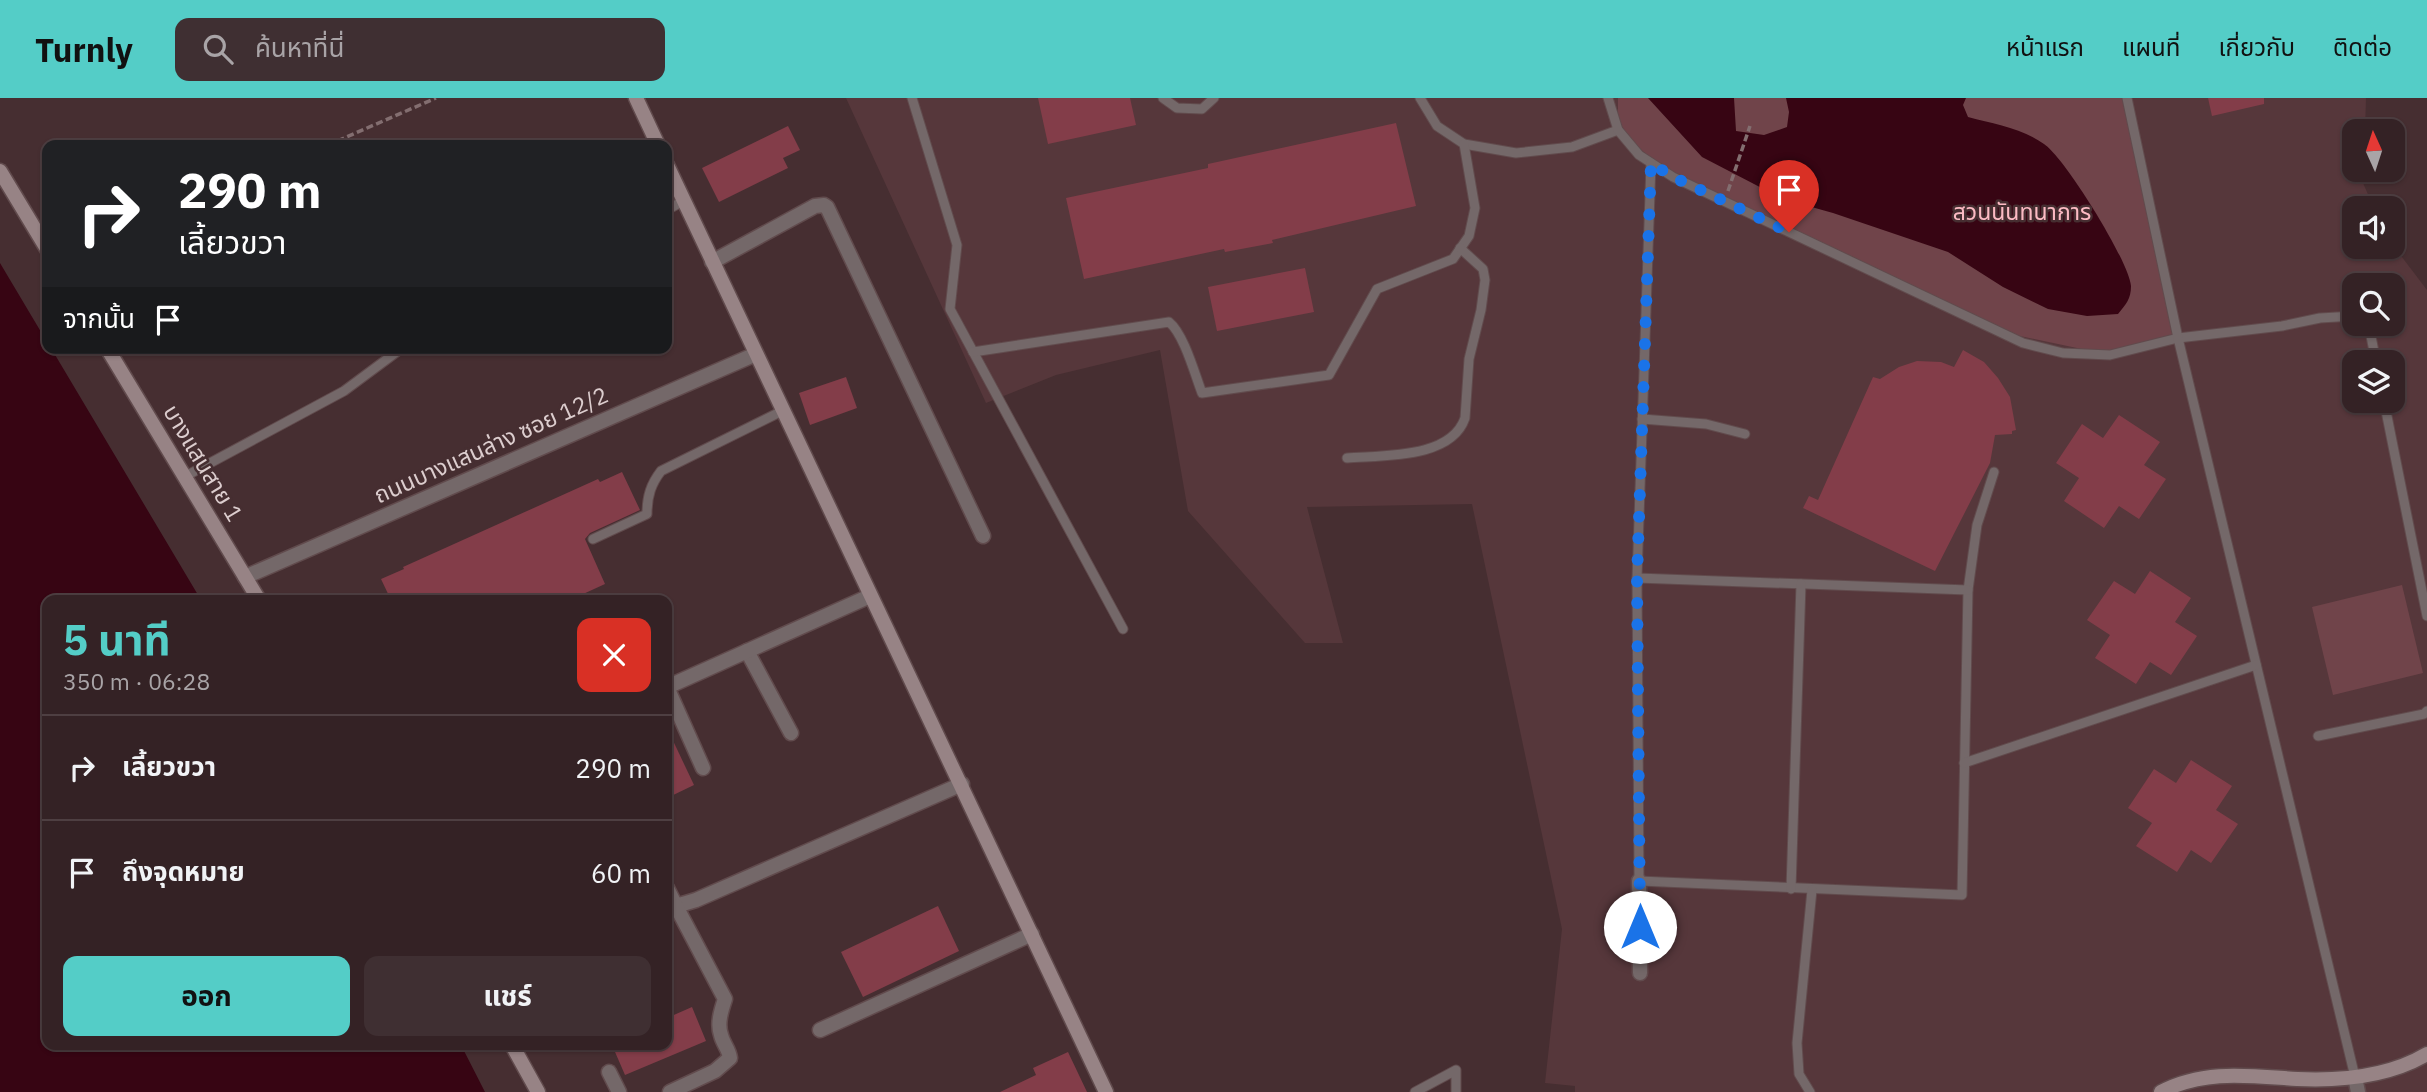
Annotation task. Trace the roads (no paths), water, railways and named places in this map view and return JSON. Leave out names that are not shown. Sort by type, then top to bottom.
[{"type":"street","points":[[636,98],[656,140]]},
{"type":"street","points":[[0,171],[42,240]]},
{"type":"street","points":[[672,176],[1106,1092]]},
{"type":"street","points":[[712,262],[815,206],[824,205],[827,208],[983,536]]},
{"type":"street","name":"บางแสนสาย 1","points":[[111,354],[256,595]]},
{"type":"street","name":"ถนนบางแสนล่าง ซอย 12/2","points":[[245,577],[756,354]]},
{"type":"street","points":[[672,685],[870,596]]},
{"type":"street","points":[[747,651],[791,733]]},
{"type":"street","points":[[672,698],[703,768]]},
{"type":"street","points":[[676,906],[962,785]]},
{"type":"street","points":[[1639,881],[1640,973]]},
{"type":"street","points":[[670,1092],[715,1071],[730,1058],[730,1052],[720,1035],[719,1022],[725,999],[672,898]]},
{"type":"street","points":[[820,1030],[1032,934]]},
{"type":"street","points":[[515,1050],[538,1092]]},
{"type":"street","points":[[2161,1092],[2177,1083],[2213,1076],[2252,1074],[2299,1079],[2355,1077],[2406,1066],[2427,1054]]},
{"type":"street","points":[[610,1072],[619,1092]]},
{"type":"street","points":[[2355,1077],[2358,1092]]},
{"type":"lane","points":[[912,98],[957,245],[950,309],[1123,629]]},
{"type":"lane","points":[[1163,98],[1177,108],[1202,109],[1214,98]]},
{"type":"lane","points":[[1420,98],[1437,126],[1464,144],[1516,153],[1572,147],[1618,130]]},
{"type":"lane","points":[[1608,98],[1618,130],[1639,155],[1651,163],[1694,187],[2023,342],[2063,354],[2110,355],[2178,338],[2342,317]]},
{"type":"lane","points":[[2127,98],[2178,338],[2355,1077]]},
{"type":"lane","points":[[973,352],[1169,322],[1174,326],[1202,393],[1329,375],[1377,289],[1453,259],[1469,236],[1475,208],[1464,144]]},
{"type":"lane","points":[[1651,163],[1637,578],[1639,881],[1962,895],[1968,590],[1977,525],[1994,472]]},
{"type":"lane","points":[[672,207],[684,201]]},
{"type":"lane","points":[[1347,458],[1420,451],[1443,445],[1462,427],[1469,359],[1485,280],[1483,269],[1460,248]]},
{"type":"lane","points":[[184,477],[344,391],[394,354]]},
{"type":"lane","points":[[593,539],[647,514],[650,490],[661,471],[782,411]]},
{"type":"lane","points":[[2386,413],[2427,616]]},
{"type":"lane","points":[[1642,419],[1706,424],[1745,435]]},
{"type":"lane","points":[[1637,578],[1968,590]]},
{"type":"lane","points":[[1791,889],[1801,584]]},
{"type":"lane","points":[[1964,763],[2256,665]]},
{"type":"lane","points":[[2318,736],[2424,714],[2427,711]]},
{"type":"lane","points":[[1810,1092],[1799,1074],[1797,1043],[1812,890]]},
{"type":"lane","points":[[1415,1092],[1457,1070],[1456,1092]]},
{"type":"park label","name":"สวนนันทนาการ","points":[[2022,212]]}]
